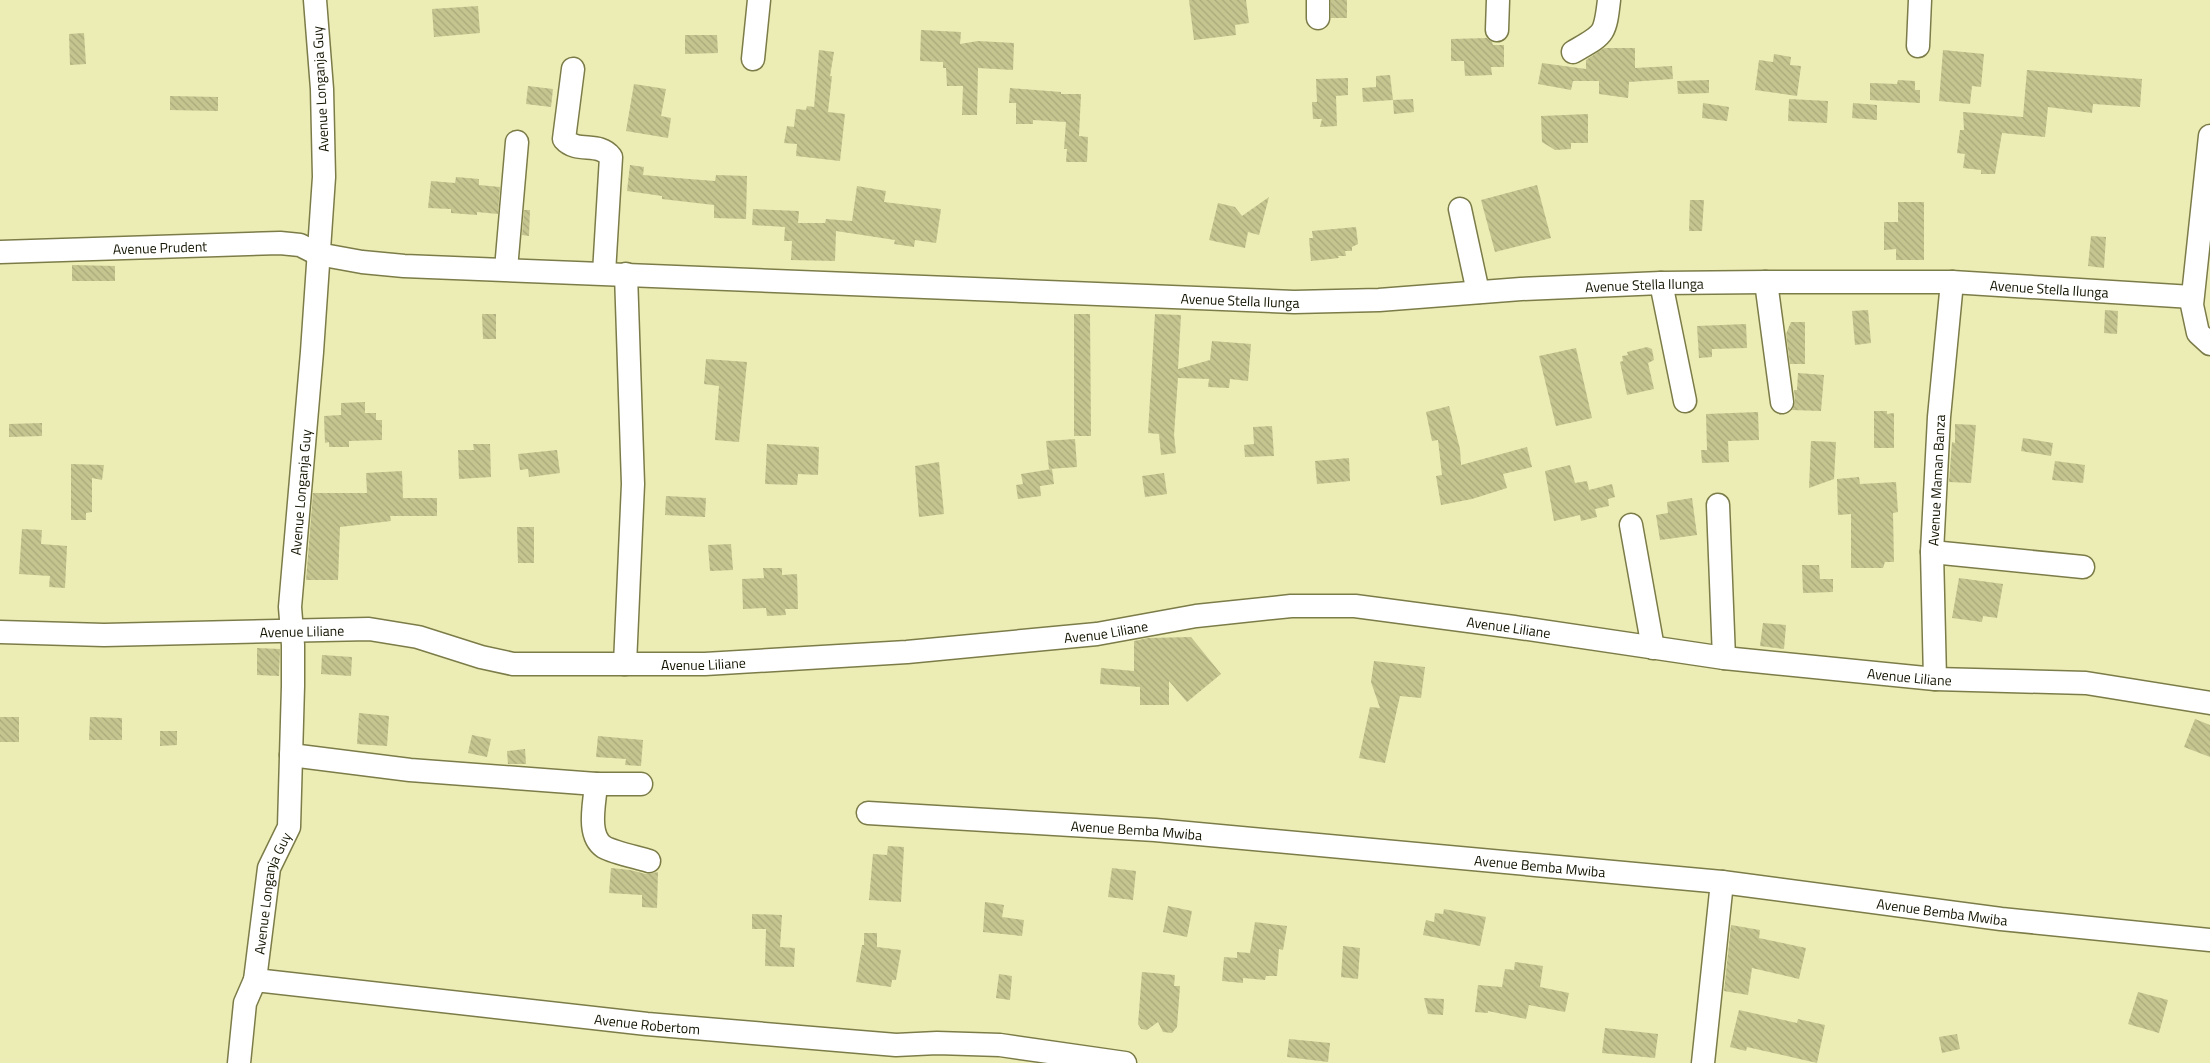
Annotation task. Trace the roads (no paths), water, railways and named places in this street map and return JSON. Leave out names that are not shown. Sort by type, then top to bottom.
[{"type":"street","name":"Avenue Longanja Guy","points":[[255,980],[269,868],[289,827],[293,645],[290,630],[290,607],[312,352],[324,177],[322,90],[315,0]]},
{"type":"street","points":[[753,59],[759,0]]},
{"type":"street","points":[[1497,30],[1498,0]]},
{"type":"street","points":[[1574,52],[1599,36],[1606,27],[1609,0]]},
{"type":"street","points":[[1918,46],[1920,0]]},
{"type":"street","points":[[573,69],[564,140],[573,146],[600,148],[606,151],[610,157],[616,273],[633,484],[625,664]]},
{"type":"street","points":[[2210,136],[2192,297],[2195,326],[2198,333],[2210,344]]},
{"type":"street","points":[[506,269],[517,142]]},
{"type":"street","points":[[1460,209],[1478,292]]},
{"type":"street","name":"Avenue Prudent","points":[[0,252],[280,243],[300,245],[318,254],[382,264],[616,273]]},
{"type":"street","name":"Avenue Stella Ilunga","points":[[616,273],[1294,302],[1378,300],[1478,292],[1661,283],[1766,282],[1952,282],[2192,297]]},
{"type":"street","points":[[1766,282],[1782,402]]},
{"type":"street","name":"Avenue Maman Banza","points":[[1935,679],[1932,552],[1939,417],[1952,282]]},
{"type":"street","points":[[1661,283],[1685,401]]},
{"type":"street","points":[[1718,505],[1724,658]]},
{"type":"street","points":[[1631,525],[1653,648]]},
{"type":"street","points":[[1932,552],[2083,566]]},
{"type":"street","name":"Avenue Liliane","points":[[0,632],[104,635],[370,629],[418,637],[481,657],[513,664],[705,664],[908,652],[1098,634],[1196,616],[1291,606],[1355,606],[1724,658],[1935,679],[2086,683],[2210,703]]},
{"type":"street","points":[[291,755],[410,770],[596,784],[642,784]]},
{"type":"street","points":[[596,784],[593,828],[597,840],[605,847],[649,861]]},
{"type":"street","name":"Avenue Bemba Mwiba","points":[[868,813],[1155,830],[1722,882],[2002,919],[2210,940]]},
{"type":"street","points":[[1703,1063],[1722,882]]},
{"type":"street","points":[[239,1063],[245,1003],[255,980]]},
{"type":"street","name":"Avenue Robertom","points":[[255,980],[647,1024],[896,1045],[937,1043],[1000,1045],[1125,1063]]}]
